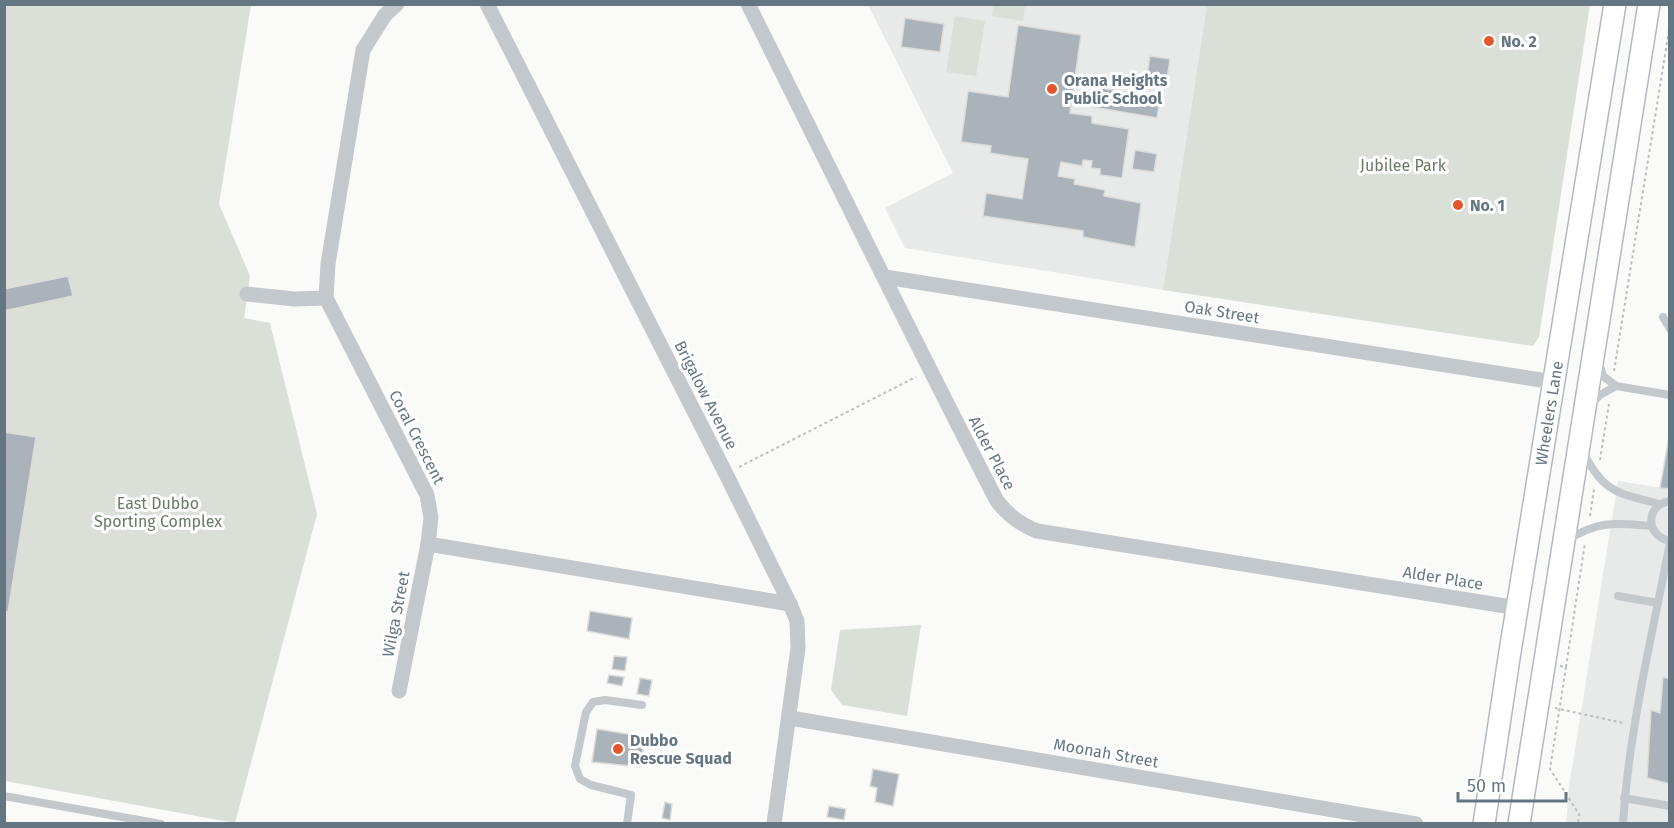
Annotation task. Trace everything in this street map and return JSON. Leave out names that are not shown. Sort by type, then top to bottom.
[{"type":"main road","name":"Wheelers Lane","points":[[1484,824],[1616,4]]},
{"type":"main road","name":"Wheelers Lane","points":[[1519,824],[1649,4]]},
{"type":"street","name":"Coral Crescent","points":[[397,4],[385,15],[363,50],[328,264],[327,298],[427,495],[431,518],[428,544]]},
{"type":"street","name":"Brigalow Avenue","points":[[487,4],[726,474],[797,621],[798,648],[774,824]]},
{"type":"street","name":"Alder Place","points":[[748,4],[929,370],[997,501],[1008,515],[1037,531],[1518,608]]},
{"type":"street","name":"Oak Street","points":[[885,277],[1554,382]]},
{"type":"street","points":[[247,294],[294,299],[327,298]]},
{"type":"street","points":[[428,544],[790,604]]},
{"type":"street","name":"Wilga Street","points":[[399,691],[428,544]]},
{"type":"street","name":"Moonah Street","points":[[790,718],[1416,824]]},
{"type":"lane","points":[[1663,316],[1670,329]]},
{"type":"lane","points":[[1593,346],[1603,376],[1613,386],[1670,395]]},
{"type":"lane","points":[[1584,411],[1613,386]]},
{"type":"lane","points":[[1579,444],[1597,477],[1607,486],[1619,493],[1659,504],[1670,501]]},
{"type":"lane","points":[[1623,824],[1624,798],[1636,726],[1670,542],[1658,537],[1651,526],[1652,514],[1659,504]]},
{"type":"lane","points":[[1564,541],[1601,524],[1651,526]]},
{"type":"lane","points":[[1618,596],[1658,603]]},
{"type":"lane","points":[[627,824],[631,795],[591,785],[580,779],[575,766],[586,712],[593,702],[605,700],[642,705]]},
{"type":"lane","points":[[4,796],[160,824]]},
{"type":"lane","points":[[1624,798],[1670,806]]},
{"type":"path","points":[[1566,667],[1670,24]]},
{"type":"path","points":[[726,474],[929,370]]},
{"type":"path","points":[[1538,704],[1636,726]]},
{"type":"shaded area","name":"Orana Heights Public School","points":[[868,5],[1207,5],[1163,290],[905,248],[885,208],[953,173]]},
{"type":"shaded area","points":[[1618,481],[1669,489],[1669,823],[1566,824],[1569,787]]},
{"type":"green space","name":"East Dubbo Sporting Complex","points":[[4,5],[251,5],[219,204],[250,276],[244,318],[270,323],[317,514],[235,823],[5,781]]},
{"type":"green space","points":[[993,5],[1025,5],[1023,21],[992,16]]},
{"type":"green space","name":"Jubilee Park","points":[[1207,5],[1590,5],[1539,337],[1533,346],[1163,290]]},
{"type":"green space","points":[[955,16],[985,21],[976,76],[946,72]]},
{"type":"green space","points":[[921,625],[907,716],[842,705],[831,690],[840,630]]},
{"type":"building","points":[[905,18],[944,24],[940,52],[901,47]]},
{"type":"building","points":[[1018,25],[1081,35],[1070,113],[1092,116],[1092,123],[1129,129],[1122,178],[1100,175],[1100,169],[1091,168],[1092,161],[1083,160],[1082,166],[1061,162],[1058,176],[1075,179],[1074,184],[1105,190],[1104,196],[1141,203],[1135,247],[1083,237],[1083,231],[983,216],[986,193],[1022,199],[1028,159],[990,153],[991,146],[961,142],[968,91],[1008,97]]},
{"type":"building","points":[[1150,56],[1170,59],[1167,79],[1147,76]]},
{"type":"building","points":[[1096,87],[1160,98],[1157,118],[1093,107]]},
{"type":"building","points":[[1135,150],[1157,154],[1154,172],[1132,169]]},
{"type":"building","points":[[68,276],[73,296],[4,311],[4,289]]},
{"type":"building","points":[[1670,431],[1670,489],[1660,488]]},
{"type":"building","points":[[4,432],[36,437],[8,612],[4,611]]},
{"type":"building","points":[[590,611],[632,618],[629,639],[587,631]]},
{"type":"building","points":[[614,656],[627,657],[625,671],[612,669]]},
{"type":"building","points":[[609,675],[624,677],[622,686],[607,683]]},
{"type":"building","points":[[1663,677],[1670,679],[1670,784],[1647,778],[1651,710],[1660,713]]},
{"type":"building","points":[[640,678],[652,680],[649,696],[637,694]]},
{"type":"building","name":"Dubbo Rescue Squad","points":[[597,729],[645,737],[640,767],[592,762]]},
{"type":"building","points":[[873,769],[899,774],[893,806],[875,802],[877,788],[870,786]]},
{"type":"building","points":[[665,802],[672,804],[670,820],[662,818]]},
{"type":"building","points":[[829,806],[846,809],[844,820],[827,817]]},
{"type":"place","name":"No. 2","points":[[1489,41]]},
{"type":"place","name":"Orana Heights Public School","points":[[1052,89]]},
{"type":"place","name":"No. 1","points":[[1458,205]]},
{"type":"place","name":"Dubbo Rescue Squad","points":[[618,749]]}]
